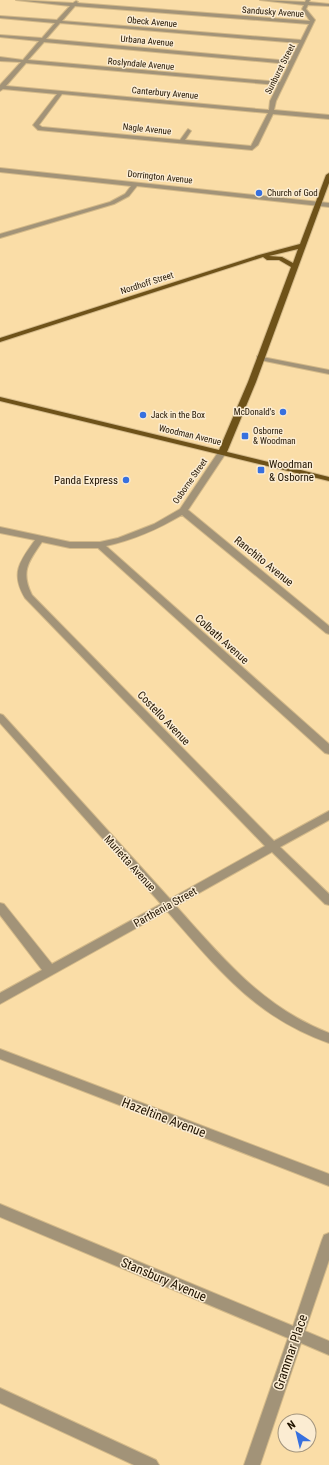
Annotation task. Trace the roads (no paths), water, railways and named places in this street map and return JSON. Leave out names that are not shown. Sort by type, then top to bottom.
[{"type":"main road","name":"Osborne Street","points":[[222,453],[235,424],[329,175]]},
{"type":"main road","name":"Nordhoff Street","points":[[0,340],[241,262],[302,246]]},
{"type":"main road","points":[[241,262],[278,258],[294,266]]},
{"type":"main road","name":"Woodman Avenue","points":[[0,399],[329,479]]},
{"type":"street","name":"Sandusky Avenue","points":[[18,0],[312,23]]},
{"type":"street","points":[[1,87],[78,0]]},
{"type":"street","points":[[262,0],[307,2],[329,5]]},
{"type":"street","points":[[307,2],[304,11],[313,20],[312,23]]},
{"type":"street","name":"Obeck Avenue","points":[[0,17],[302,42]]},
{"type":"street","name":"Sunburst Street","points":[[252,148],[255,145],[271,112],[273,101],[281,84],[312,23]]},
{"type":"street","name":"Urbana Avenue","points":[[0,36],[292,63]]},
{"type":"street","name":"Roslyndale Avenue","points":[[0,59],[281,84]]},
{"type":"street","name":"Canterbury Avenue","points":[[1,87],[329,117]]},
{"type":"street","name":"Nagle Avenue","points":[[61,92],[36,125],[40,129],[106,132],[181,142],[252,148]]},
{"type":"street","points":[[181,142],[188,131]]},
{"type":"street","name":"Dorrington Avenue","points":[[0,170],[329,204]]},
{"type":"street","points":[[0,236],[112,203],[128,195],[136,184]]},
{"type":"street","points":[[260,358],[329,372]]},
{"type":"street","name":"Osborne Street","points":[[1,530],[70,546],[100,545],[138,533],[170,519],[183,511],[222,453]]},
{"type":"street","name":"Ranchito Avenue","points":[[183,511],[329,631]]},
{"type":"street","name":"Costello Avenue","points":[[39,540],[22,565],[20,577],[21,585],[28,596],[273,846],[329,901]]},
{"type":"street","name":"Colbath Avenue","points":[[100,545],[329,750]]},
{"type":"street","name":"Murietta Avenue","points":[[0,717],[168,906],[234,977],[260,1001],[284,1018],[329,1038]]},
{"type":"street","name":"Parthenia Street","points":[[0,999],[329,815]]},
{"type":"street","points":[[0,907],[50,971]]},
{"type":"street","name":"Hazeltine Avenue","points":[[0,1054],[329,1180]]},
{"type":"street","name":"Stansbury Avenue","points":[[0,1210],[329,1348]]},
{"type":"street","name":"Grammar Place","points":[[252,1465],[295,1335],[329,1240]]},
{"type":"street","points":[[0,1395],[151,1465]]},
{"type":"place","name":"Church of God","points":[[259,193]]},
{"type":"place","name":"McDonald's","points":[[283,412]]},
{"type":"place","name":"Jack in the Box","points":[[143,415]]},
{"type":"place","name":"Osborne & Woodman","points":[[245,436]]},
{"type":"place","name":"Woodman & Osborne","points":[[261,470]]},
{"type":"place","name":"Panda Express","points":[[126,480]]}]
